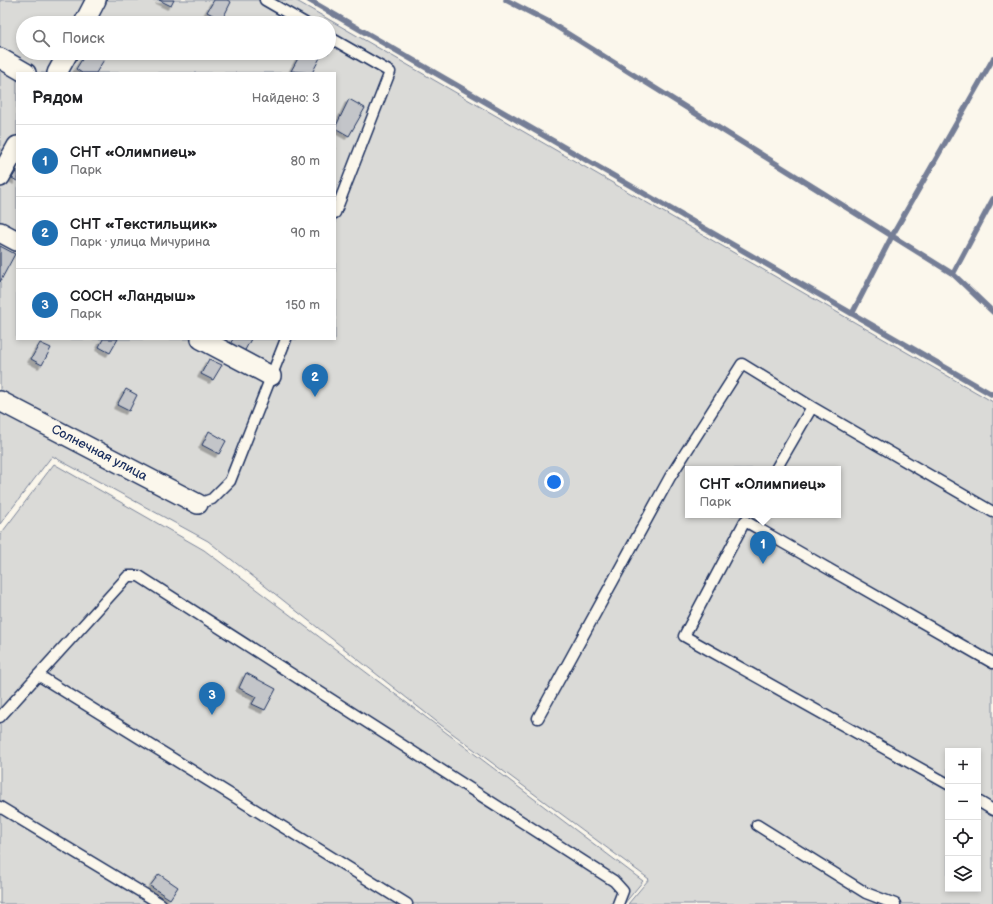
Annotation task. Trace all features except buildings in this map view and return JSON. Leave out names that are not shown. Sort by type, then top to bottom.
[{"type":"street","points":[[88,16],[96,0]]},
{"type":"street","points":[[0,58],[24,72]]},
{"type":"street","points":[[58,72],[64,60]]},
{"type":"street","points":[[0,177],[16,148]]},
{"type":"street","points":[[0,232],[16,241]]},
{"type":"street","points":[[203,340],[271,376]]},
{"type":"street","name":"Солнечная улица","points":[[0,401],[198,504]]},
{"type":"lane","points":[[265,0],[293,16]]},
{"type":"lane","points":[[336,41],[390,72],[336,211]]},
{"type":"lane","points":[[198,504],[212,499],[230,481],[286,340]]},
{"type":"lane","points":[[538,718],[670,477],[742,364],[812,407],[993,512]]},
{"type":"lane","points":[[778,466],[812,407]]},
{"type":"lane","points":[[945,782],[684,636],[747,518],[993,663]]},
{"type":"lane","points":[[0,717],[128,576],[139,576],[614,881],[623,891],[618,904]]},
{"type":"lane","points":[[38,675],[408,904]]},
{"type":"lane","points":[[981,803],[993,810]]},
{"type":"lane","points":[[0,807],[162,904]]},
{"type":"lane","points":[[757,825],[866,892],[895,904]]},
{"type":"shaded area","points":[[0,0],[295,0],[323,16],[16,16],[16,60],[336,60],[336,24],[993,402],[993,904],[628,904],[649,879],[441,725],[208,541],[52,456],[0,524]]},
{"type":"shaded area","points":[[54,464],[204,550],[643,881],[624,904],[0,904],[0,535]]},
{"type":"waterway","points":[[309,0],[993,395]]},
{"type":"waterway","points":[[506,0],[549,22],[953,274],[993,312]]},
{"type":"waterway","points":[[852,314],[892,236],[993,59]]},
{"type":"waterway","points":[[953,274],[993,199]]},
{"type":"place","name":"СНТ «Текстильщик»","points":[[315,397]]},
{"type":"place","name":"СНТ «Олимпиец»","points":[[763,564]]},
{"type":"place","name":"СОСН «Ландыш»","points":[[212,715]]}]
